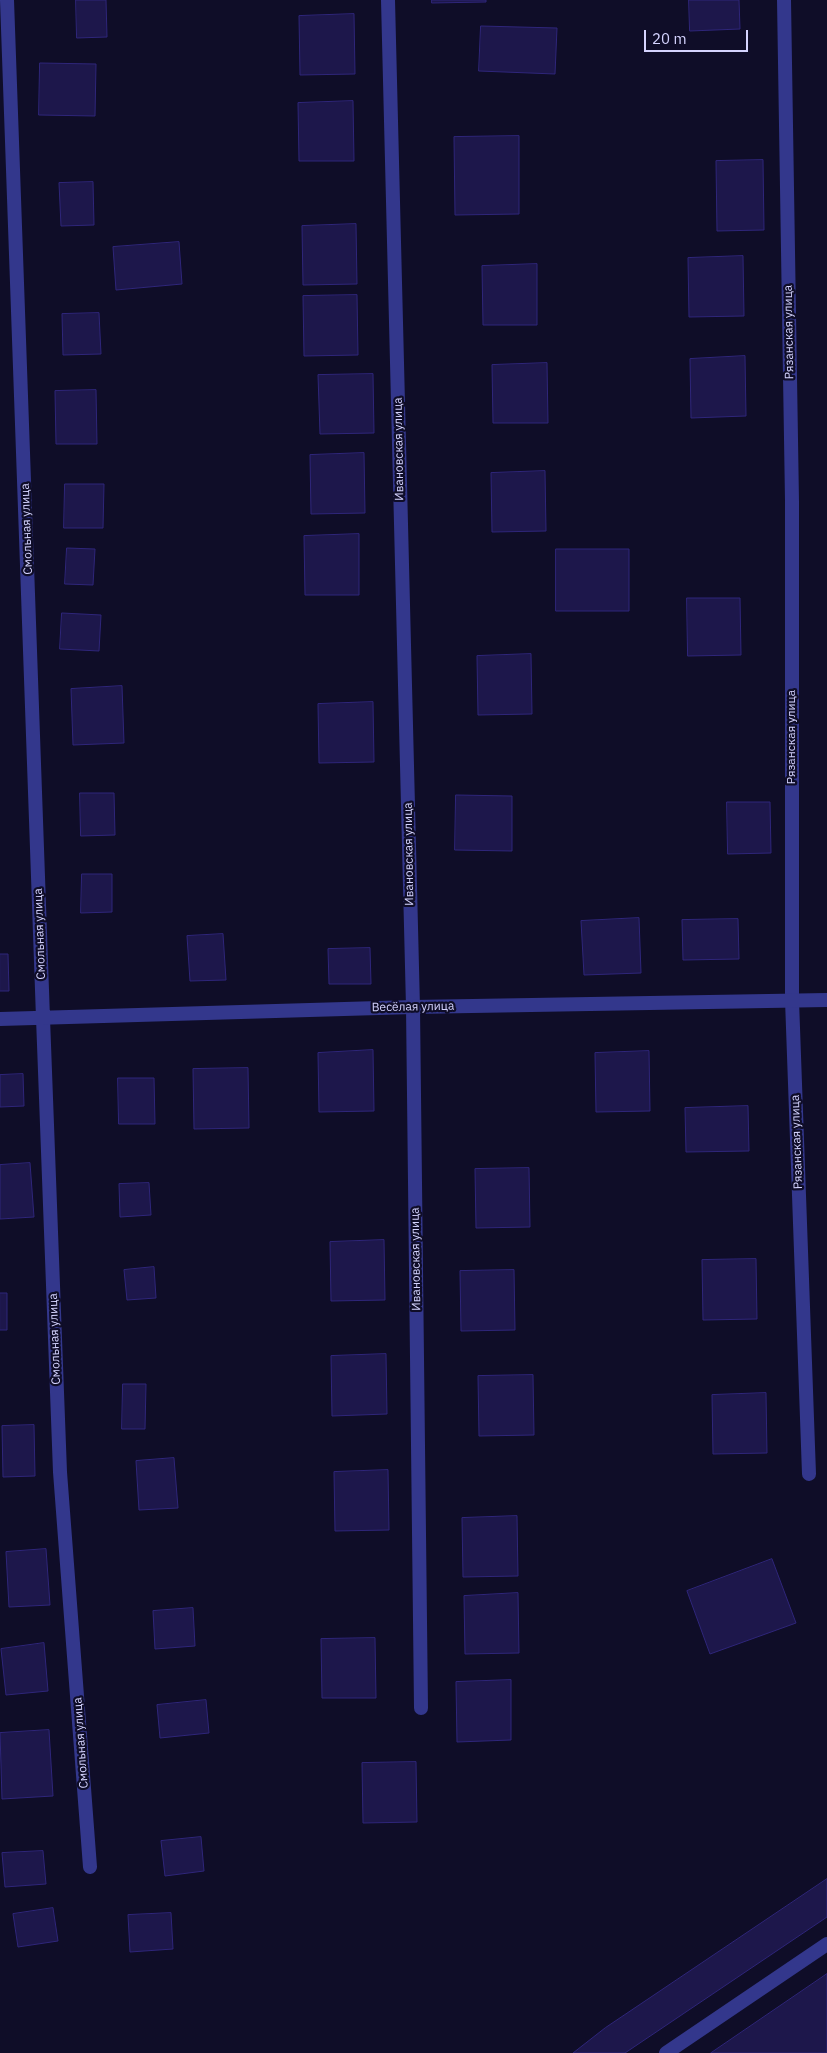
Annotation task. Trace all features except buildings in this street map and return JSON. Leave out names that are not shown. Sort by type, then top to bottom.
[{"type":"street","name":"Смольная улица","points":[[7,0],[42,1018],[60,1472],[90,1867]]},
{"type":"street","name":"Ивановская улица","points":[[388,0],[412,1007],[421,1708]]},
{"type":"street","name":"Рязанская улица","points":[[784,0],[792,501],[792,1000],[809,1474]]},
{"type":"street","name":"Весёлая улица","points":[[0,1019],[412,1007],[827,1000]]},
{"type":"street","points":[[666,2053],[827,1944]]}]
